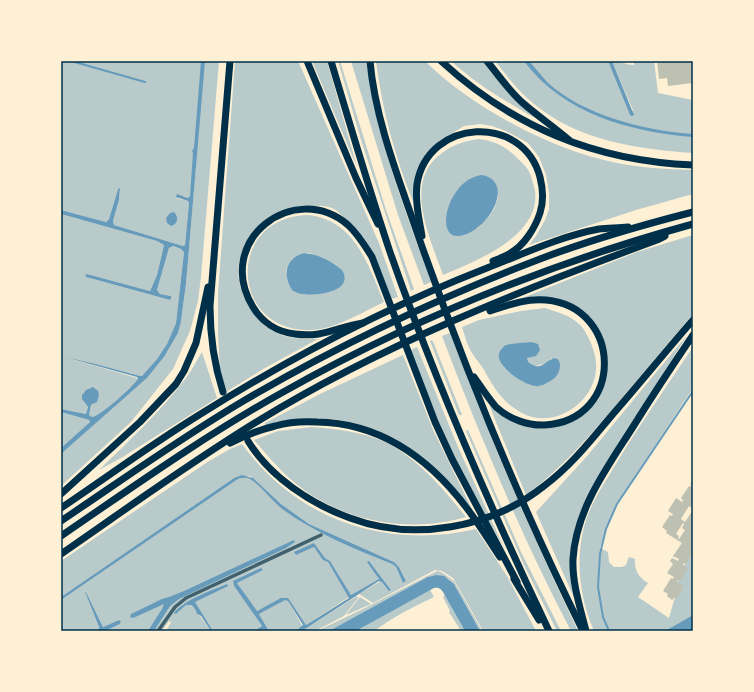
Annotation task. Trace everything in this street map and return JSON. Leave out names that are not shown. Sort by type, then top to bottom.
[{"type":"highway","points":[[223,392],[216,372],[212,348],[210,306],[230,61]]},
{"type":"highway","points":[[306,61],[356,178],[390,251]]},
{"type":"highway","points":[[331,61],[390,251],[424,343],[509,547],[549,631]]},
{"type":"highway","points":[[370,61],[373,86],[394,166],[467,368],[524,505],[583,631]]},
{"type":"highway","points":[[441,61],[470,87],[495,104],[536,127],[573,143],[602,152],[637,160],[668,164],[693,165]]},
{"type":"highway","points":[[487,61],[508,88],[523,104],[551,124],[573,143]]},
{"type":"highway","points":[[425,254],[419,219],[417,184],[422,168],[431,153],[440,144],[454,136],[464,133],[482,131],[496,133],[508,138],[525,150],[536,165],[543,190],[541,209],[535,225],[521,244],[511,253],[468,275]]},
{"type":"highway","points":[[363,323],[329,333],[308,336],[278,330],[261,318],[246,293],[243,284],[242,269],[244,254],[255,233],[270,220],[284,213],[295,210],[318,210],[335,216],[356,234],[372,257],[429,407],[452,460],[517,582],[546,631]]},
{"type":"highway","points":[[61,521],[204,424],[301,368],[379,327],[459,291],[541,258],[641,226],[693,212]]},
{"type":"highway","points":[[61,536],[252,410],[284,391],[384,339],[464,303],[572,261],[693,224]]},
{"type":"highway","points":[[61,508],[205,411],[296,358],[375,317],[455,280],[572,236],[599,229],[641,226]]},
{"type":"highway","points":[[61,554],[259,420],[336,378],[388,351],[468,315],[657,240],[677,228]]},
{"type":"highway","points":[[61,494],[140,422],[176,384],[184,371],[196,343],[212,269]]},
{"type":"highway","points":[[467,368],[497,407],[507,415],[520,422],[536,426],[561,423],[576,416],[584,410],[597,395],[602,384],[605,364],[599,336],[593,326],[578,311],[563,304],[545,300],[532,300],[514,303],[483,313],[468,315]]},
{"type":"highway","points":[[248,441],[267,465],[282,478],[305,496],[337,513],[364,522],[390,527],[432,529],[470,522],[501,512],[516,505],[544,487],[559,474],[589,443],[693,320]]},
{"type":"highway","points":[[586,631],[574,575],[573,559],[579,523],[595,487],[693,335]]},
{"type":"highway","points":[[209,453],[264,429],[277,425],[307,422],[342,424],[361,428],[386,437],[398,444],[436,473],[458,497],[517,582]]},
{"type":"street","points":[[158,631],[175,607],[186,598],[321,535]]},
{"type":"shaded area","points":[[61,61],[219,61],[201,277],[198,301],[190,331],[173,369],[131,422],[61,486],[61,454],[147,378],[164,357],[178,333],[186,284],[196,165],[190,196],[188,198],[184,196],[176,198],[188,201],[189,203],[185,245],[183,246],[114,225],[113,221],[119,200],[120,188],[118,189],[109,219],[106,222],[61,210]]},
{"type":"shaded area","points":[[235,61],[298,61],[379,243],[398,297],[391,299],[363,238],[336,210],[330,207],[309,206],[285,209],[275,214],[257,227],[244,247],[238,271],[243,295],[249,307],[257,317],[266,326],[276,332],[292,338],[318,339],[265,368],[226,392],[220,373],[218,293]]},
{"type":"shaded area","points":[[312,61],[327,61],[357,167]]},
{"type":"shaded area","points":[[338,61],[340,61],[386,210],[414,289],[411,291],[362,143]]},
{"type":"shaded area","points":[[351,61],[367,61],[371,90],[384,146],[431,282],[424,285],[398,215]]},
{"type":"shaded area","points":[[376,61],[425,61],[465,95],[514,125],[540,138],[592,157],[626,165],[693,170],[693,194],[636,210],[529,245],[545,220],[549,209],[549,192],[546,175],[539,157],[528,143],[506,131],[480,124],[464,126],[434,146],[414,186],[413,202],[400,167],[390,133]]},
{"type":"shaded area","points":[[451,61],[484,61],[507,91],[535,118],[481,85]]},
{"type":"shaded area","points":[[495,61],[608,61],[630,115],[633,110],[612,61],[634,65],[634,61],[654,61],[658,93],[693,100],[693,153],[651,149],[609,141],[570,127],[551,117],[534,104],[513,84]]},
{"type":"shaded area","points":[[479,139],[493,142],[510,151],[527,168],[533,181],[535,191],[534,207],[528,221],[517,234],[504,245],[443,275],[426,228],[421,194],[423,179],[430,165],[446,150],[464,142]],"holes":[[[494,182],[498,197],[494,209],[478,228],[454,235],[449,231],[446,220],[447,213],[458,189]]]},
{"type":"shaded area","points":[[61,214],[157,241],[164,245],[157,275],[150,291],[87,274],[85,275],[86,277],[170,300],[171,296],[160,294],[157,290],[169,248],[172,246],[181,249],[184,252],[176,323],[167,344],[157,359],[142,376],[61,356]]},
{"type":"shaded area","points":[[307,215],[323,218],[337,225],[358,246],[372,273],[384,302],[338,324],[310,330],[284,326],[264,313],[252,295],[248,274],[251,253],[262,235],[280,221]],"holes":[[[304,253],[310,253],[342,270],[344,277],[332,291],[307,294],[286,272],[288,265],[294,258]]]},
{"type":"shaded area","points":[[693,235],[693,314],[626,394],[584,441],[551,475],[526,495],[489,405],[508,420],[522,426],[550,428],[563,425],[586,411],[595,401],[602,389],[606,376],[607,357],[605,345],[602,340],[573,307],[561,301],[550,299],[515,301],[637,252]]},
{"type":"shaded area","points":[[545,308],[558,312],[578,323],[588,336],[596,359],[596,370],[588,393],[570,411],[558,416],[546,418],[534,417],[515,409],[504,400],[495,389],[469,347],[462,327],[479,320],[521,311]],"holes":[[[531,342],[527,358],[529,362],[535,366],[538,366],[552,358],[541,386],[526,383],[504,367],[501,349],[504,346]]]},
{"type":"shaded area","points":[[450,333],[479,408],[511,483],[578,631],[571,631],[535,559],[502,485],[442,336]]},
{"type":"shaded area","points":[[687,335],[591,492],[577,524],[575,600],[536,512],[588,455]]},
{"type":"shaded area","points":[[432,340],[462,415],[459,415],[430,341]]},
{"type":"shaded area","points":[[417,347],[458,447],[506,552],[445,440],[409,351]]},
{"type":"shaded area","points":[[693,347],[693,388],[617,504],[606,529],[600,548],[608,552],[609,562],[614,567],[622,567],[626,565],[629,557],[635,559],[635,567],[638,573],[642,579],[648,583],[638,597],[669,618],[674,600],[683,587],[677,583],[686,569],[683,567],[693,553],[693,615],[665,631],[594,631],[585,606],[580,580],[580,553],[584,527],[598,494],[625,449]]},
{"type":"shaded area","points":[[202,352],[217,398],[121,458],[99,470],[166,403],[186,378]]},
{"type":"shaded area","points":[[403,355],[434,432],[472,509],[438,471],[426,460],[400,442],[368,427],[330,419],[298,420],[265,426],[265,423],[320,394]]},
{"type":"shaded area","points":[[61,356],[137,378],[138,380],[110,406],[94,417],[89,415],[91,405],[94,404],[90,388],[83,393],[84,402],[88,407],[86,414],[61,409]]},
{"type":"shaded area","points":[[61,412],[89,420],[90,422],[61,448]]},
{"type":"shaded area","points":[[312,427],[366,435],[396,448],[416,462],[466,517],[443,522],[395,524],[371,520],[348,513],[326,504],[306,491],[287,476],[254,440],[278,431]]},
{"type":"shaded area","points":[[468,430],[521,552],[561,631],[557,631],[524,565],[466,431]]},
{"type":"shaded area","points":[[242,444],[264,470],[289,492],[316,510],[346,523],[377,531],[409,535],[442,534],[476,529],[507,576],[536,631],[483,631],[453,578],[442,571],[435,570],[373,603],[359,594],[381,581],[391,590],[369,561],[379,579],[351,595],[330,561],[325,558],[314,543],[296,555],[314,547],[328,562],[349,597],[306,625],[287,598],[256,611],[237,583],[243,580],[233,581],[234,586],[262,626],[254,631],[213,631],[195,604],[195,602],[227,584],[182,605],[176,614],[186,605],[192,605],[211,631],[166,631],[171,622],[169,621],[162,631],[105,631],[120,624],[121,621],[119,620],[103,627],[85,592],[99,630],[61,631],[61,600],[238,479],[242,478],[248,478],[254,481],[282,509],[308,526],[349,546],[392,564],[396,567],[403,583],[406,581],[399,567],[394,562],[309,524],[281,504],[250,476],[234,478],[61,597],[61,561],[209,461]]},
{"type":"shaded area","points":[[437,571],[454,581],[482,631],[480,631],[454,584],[441,576],[431,576],[329,631],[317,631],[365,608]]},
{"type":"shaded area","points":[[430,590],[434,597],[403,612],[374,631],[356,631]]},
{"type":"shaded area","points":[[445,595],[465,631],[461,631],[449,612],[450,611],[443,597]]},
{"type":"shaded area","points":[[357,596],[358,598],[344,616],[315,631],[302,631]]},
{"type":"shaded area","points":[[360,597],[371,604],[346,615],[359,598]]},
{"type":"shaded area","points":[[284,600],[288,601],[303,627],[296,631],[269,631],[259,614]]},
{"type":"water","points":[[201,61],[205,61],[186,284],[178,333],[164,357],[147,378],[61,454],[61,448],[90,422],[89,420],[61,412],[61,409],[86,414],[88,407],[82,399],[82,395],[86,390],[93,387],[98,391],[99,395],[97,402],[91,405],[89,415],[92,417],[96,416],[116,401],[138,379],[137,377],[61,356],[142,376],[157,359],[167,344],[176,323],[184,252],[173,246],[169,248],[157,290],[160,294],[171,296],[170,300],[86,277],[85,275],[87,274],[150,291],[157,275],[164,245],[157,241],[61,214],[61,210],[106,222],[109,219],[118,189],[120,188],[119,200],[113,221],[114,225],[183,246],[185,245],[189,203],[188,201],[176,197],[177,194],[188,198],[190,196],[192,151],[194,148]]},
{"type":"water","points":[[524,61],[529,61],[547,82],[561,94],[578,104],[596,112],[635,125],[693,134],[693,137],[646,130],[623,125],[600,117],[578,107],[558,95],[540,79]]},
{"type":"water","points":[[608,61],[612,61],[634,115],[632,116],[630,115]]},
{"type":"water","points":[[482,175],[492,180],[497,187],[497,197],[494,207],[488,218],[479,227],[469,233],[458,236],[451,234],[447,227],[446,218],[448,207],[453,196],[461,186],[470,179]]},
{"type":"water","points":[[174,212],[177,216],[177,220],[175,224],[171,226],[167,223],[166,218],[170,213]]},
{"type":"water","points":[[304,253],[319,256],[342,270],[345,277],[339,288],[316,294],[300,294],[292,290],[287,278],[288,267],[293,259]]},
{"type":"water","points":[[531,342],[538,344],[540,350],[536,356],[527,358],[530,363],[539,366],[555,358],[559,360],[560,363],[559,372],[555,377],[539,386],[530,385],[510,373],[501,362],[499,356],[500,351],[504,346]]},
{"type":"water","points":[[242,475],[253,478],[281,504],[309,524],[394,562],[399,567],[406,581],[403,583],[396,567],[392,564],[349,546],[308,526],[282,509],[254,482],[248,478],[244,478],[238,479],[61,600],[61,597],[234,478]]},
{"type":"water","points":[[294,540],[295,542],[286,548],[179,599],[170,606],[154,631],[148,631],[164,604],[133,618],[130,617],[131,614],[162,599],[184,591]]},
{"type":"water","points":[[314,543],[325,558],[330,561],[351,595],[379,579],[367,562],[369,561],[391,590],[389,591],[382,582],[379,581],[302,631],[296,631],[303,625],[288,601],[285,600],[259,614],[269,631],[264,629],[254,631],[262,626],[234,586],[233,581],[261,568],[263,570],[237,583],[257,611],[281,598],[288,598],[306,625],[349,598],[328,562],[323,560],[314,547],[296,555],[294,552]]},
{"type":"water","points":[[436,575],[444,576],[454,584],[480,631],[465,631],[443,592],[440,588],[434,588],[356,631],[329,631],[428,577]]},
{"type":"water","points":[[227,584],[228,586],[195,602],[213,631],[211,631],[201,616],[196,613],[197,612],[192,605],[186,605],[176,614],[174,613],[191,600]]},
{"type":"water","points":[[85,592],[103,627],[119,620],[121,621],[120,624],[105,631],[96,631],[99,627]]},
{"type":"water","points":[[693,615],[693,630],[665,631]]},
{"type":"building","points":[[657,61],[693,61],[693,83],[668,86],[667,78],[659,79]]},
{"type":"building","points":[[693,480],[693,509],[689,506],[681,519],[685,522],[693,510],[693,553],[686,564],[684,563],[683,565],[688,568],[680,581],[678,580],[677,582],[684,586],[676,599],[674,598],[672,600],[667,596],[668,594],[663,591],[671,578],[673,579],[674,577],[667,573],[673,564],[670,561],[672,558],[678,561],[679,559],[673,556],[682,543],[666,533],[667,531],[662,527],[670,515],[672,516],[673,514],[668,511],[676,498],[682,502],[683,500],[681,498],[689,486],[691,487],[692,485],[690,484]],"holes":[[[683,523],[682,528],[685,530],[679,539],[679,536],[676,534]]]},
{"type":"waterway","points":[[71,61],[145,82]]},
{"type":"waterway","points":[[609,631],[603,617],[598,587],[600,554],[606,529],[617,504],[693,391]]}]
